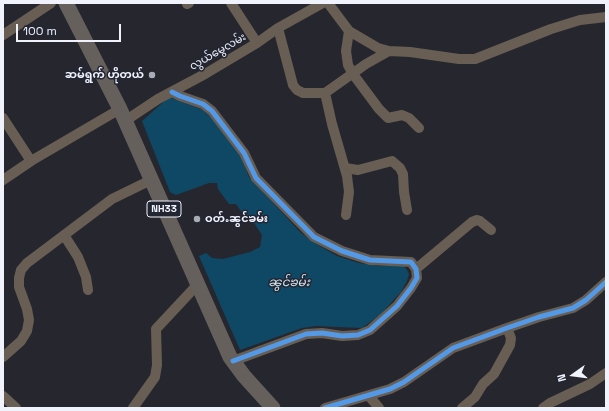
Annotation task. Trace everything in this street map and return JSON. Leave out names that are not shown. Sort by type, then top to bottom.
[{"type":"highway","name":"NH33","points":[[66,3],[122,115],[233,361],[244,376],[273,408]]},
{"type":"street","points":[[3,35],[51,3]]},
{"type":"street","points":[[231,3],[257,43]]},
{"type":"street","name":"လွယ်မွေလမ်း","points":[[3,180],[31,161],[122,115],[172,92],[205,74],[257,43],[278,28],[323,3]]},
{"type":"street","points":[[328,3],[349,31],[378,48],[390,51],[410,52],[459,59],[475,58],[551,29],[580,20],[606,17]]},
{"type":"street","points":[[278,28],[293,85],[297,90],[303,93],[325,92],[390,51]]},
{"type":"street","points":[[349,31],[346,51],[348,65],[353,74],[379,109],[388,118],[402,115],[409,118],[418,128]]},
{"type":"street","points":[[172,92],[203,104],[212,111],[236,140],[256,178],[314,237],[349,253],[370,260],[411,262],[416,269],[416,278],[411,288],[397,306],[370,330],[358,335],[342,336],[322,332],[306,334],[233,361]]},
{"type":"street","points":[[325,92],[332,124],[347,176],[349,192],[346,215]]},
{"type":"street","points":[[3,118],[31,161]]},
{"type":"street","points":[[345,168],[358,170],[392,161],[400,168],[403,174],[407,210]]},
{"type":"street","points":[[3,357],[21,340],[27,331],[29,320],[27,309],[19,287],[21,270],[27,263],[112,199],[151,180]]},
{"type":"street","points":[[416,269],[472,222],[480,221],[491,230]]},
{"type":"street","points":[[64,235],[78,258],[86,277],[88,290]]},
{"type":"street","points":[[325,408],[390,389],[404,382],[454,348],[539,317],[573,308],[586,300],[606,282]]},
{"type":"street","points":[[133,408],[155,377],[158,364],[156,329],[198,284]]},
{"type":"street","points":[[462,408],[475,397],[483,384],[494,374],[510,345],[511,338],[507,328]]},
{"type":"street","points":[[543,408],[590,384],[606,373]]},
{"type":"street","points":[[3,396],[16,408]]},
{"type":"street","points":[[369,396],[379,408]]},
{"type":"water","name":"ၼွင်ၶမ်း","points":[[169,97],[201,109],[213,119],[241,157],[249,177],[301,233],[337,256],[359,263],[378,266],[404,266],[409,274],[407,281],[401,292],[380,315],[362,328],[316,326],[302,328],[240,350],[199,256],[206,253],[212,258],[223,259],[250,252],[260,247],[262,235],[254,223],[243,214],[236,204],[229,204],[218,189],[217,183],[209,183],[176,195],[170,192],[142,121]]},
{"type":"cycle path","points":[[172,92],[203,104],[212,111],[244,153],[256,178],[314,237],[342,251],[370,260],[411,262],[416,269],[417,278],[411,288],[397,306],[370,330],[358,335],[342,336],[322,333],[306,334],[233,361]]},
{"type":"cycle path","points":[[325,408],[390,389],[404,382],[453,348],[539,317],[573,308],[586,300],[606,282]]},
{"type":"place","name":"ဆမ်ရွက် ဟိုတယ်","points":[[152,75]]},
{"type":"place","name":"ဝတ်ႉၼွင်ၶမ်း","points":[[197,219]]}]
